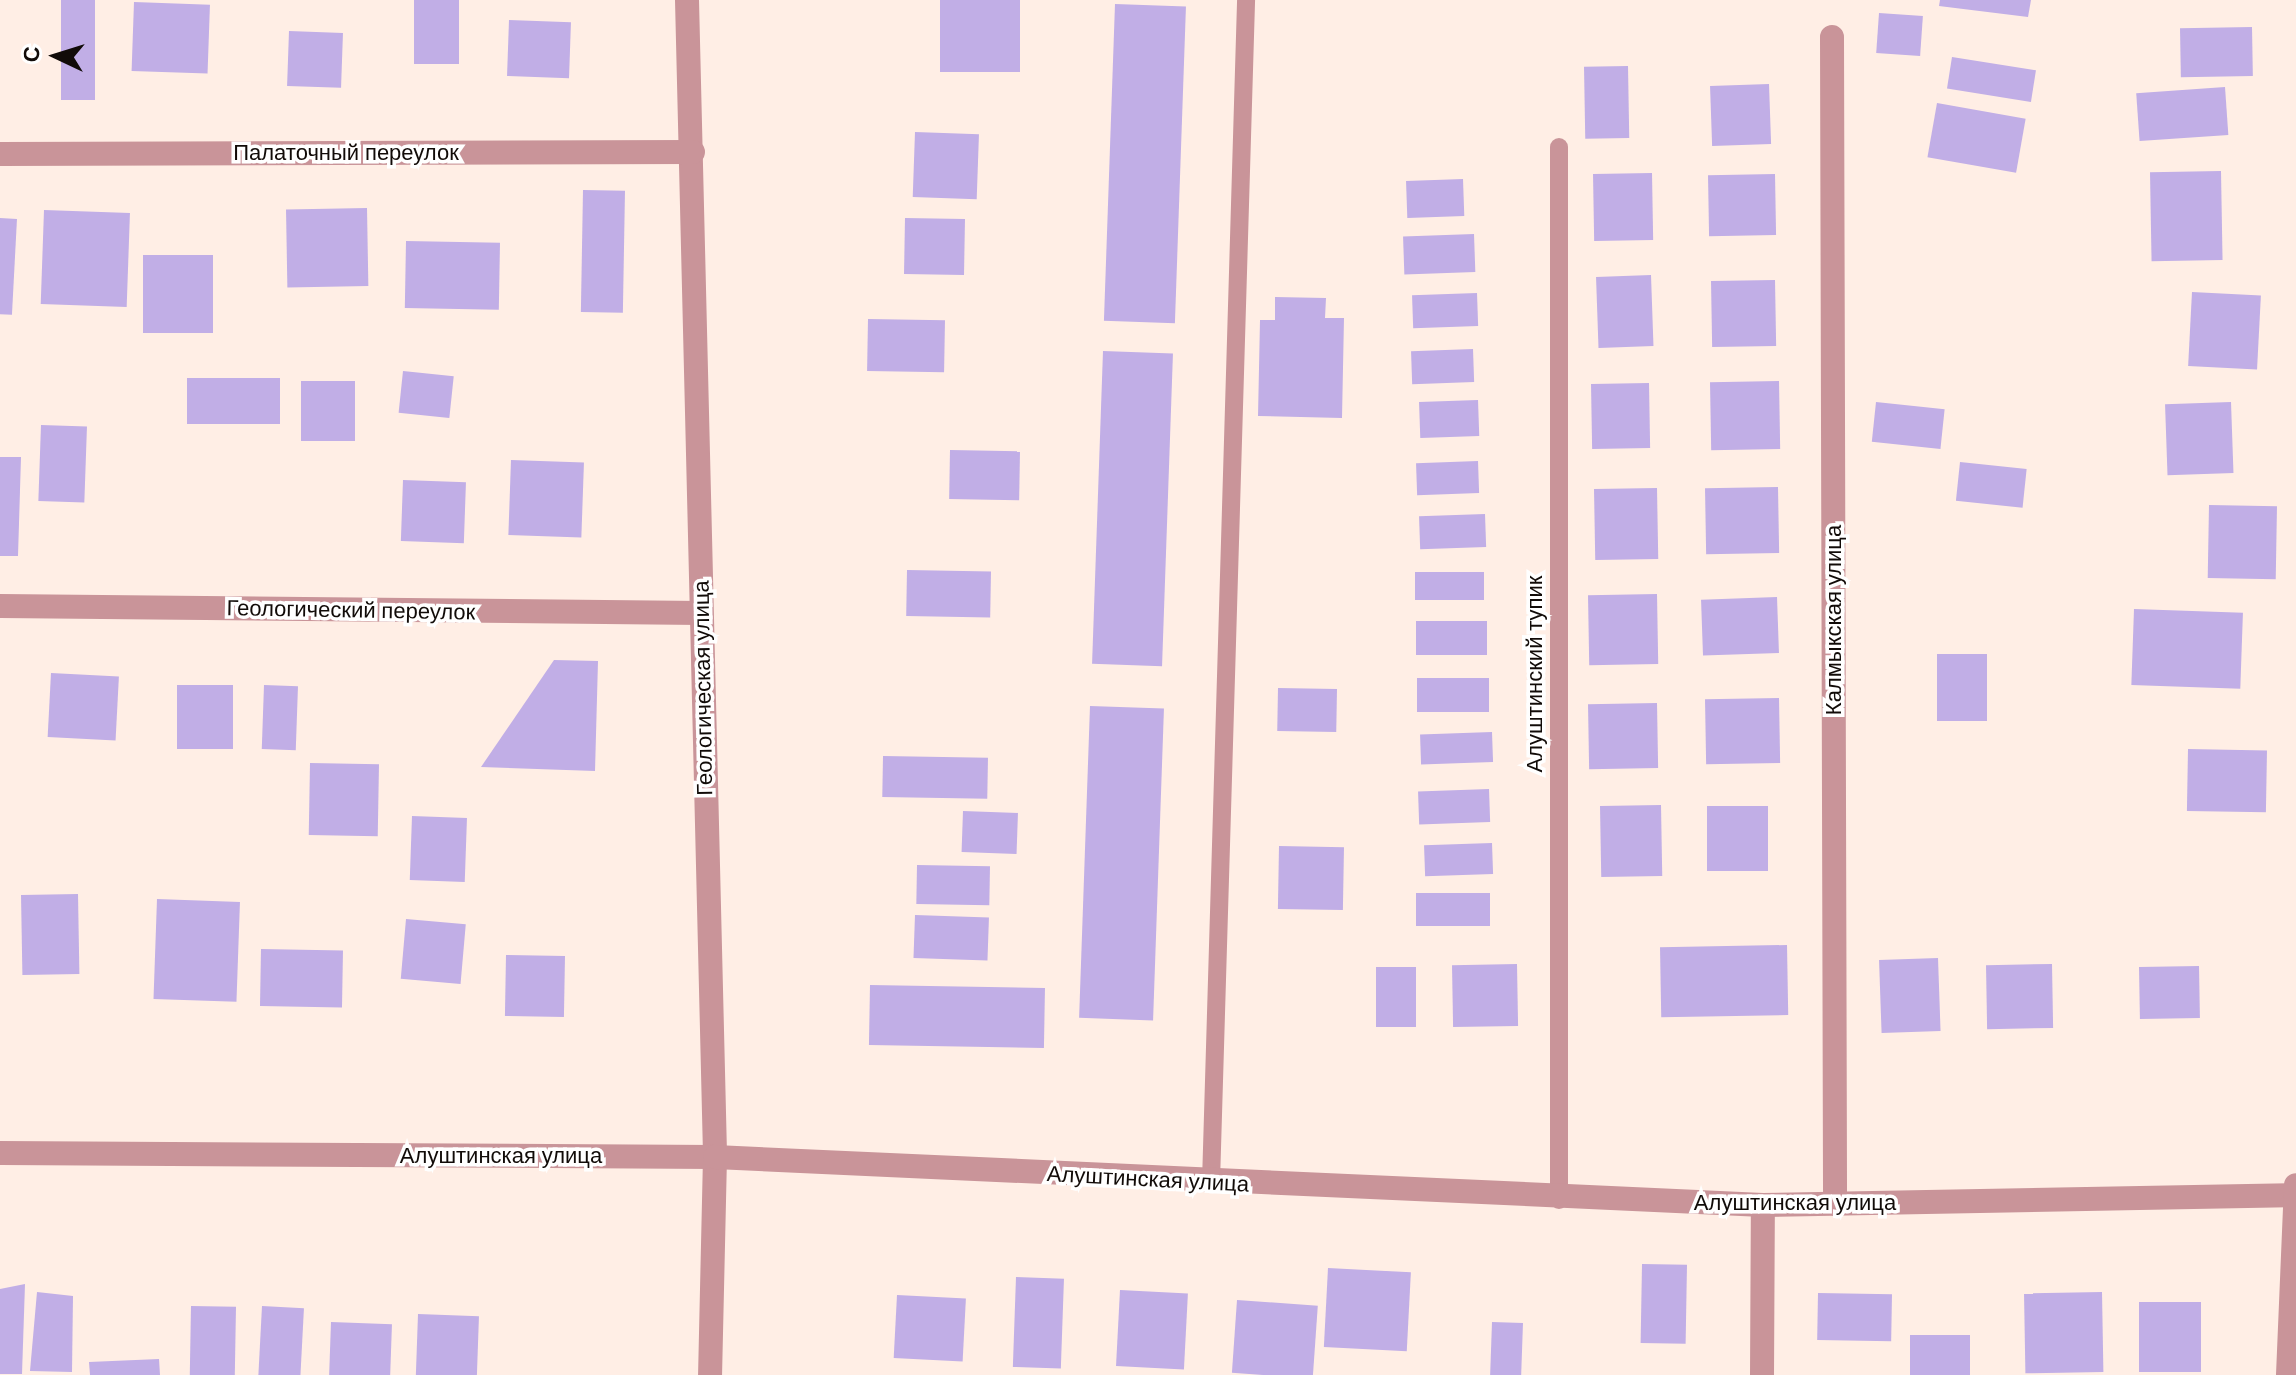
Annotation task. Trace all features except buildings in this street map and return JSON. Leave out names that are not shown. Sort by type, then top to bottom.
[{"type":"street","name":"Геологическая улица","points":[[687,0],[715,1157],[710,1375]]},
{"type":"street","name":"Калмыкская улица","points":[[1832,37],[1835,1204]]},
{"type":"street","name":"Палаточный переулок","points":[[0,154],[693,152]]},
{"type":"street","name":"Геологический переулок","points":[[0,606],[701,613]]},
{"type":"street","name":"Алуштинская улица","points":[[0,1153],[715,1157],[1559,1200],[1763,1205],[2295,1191]]},
{"type":"street","points":[[2288,1375],[2295,1191]]},
{"type":"street","points":[[1762,1375],[1763,1205]]},
{"type":"lane","points":[[1211,1182],[1246,0]]},
{"type":"lane","name":"Алуштинский тупик","points":[[1559,147],[1559,1200]]}]
